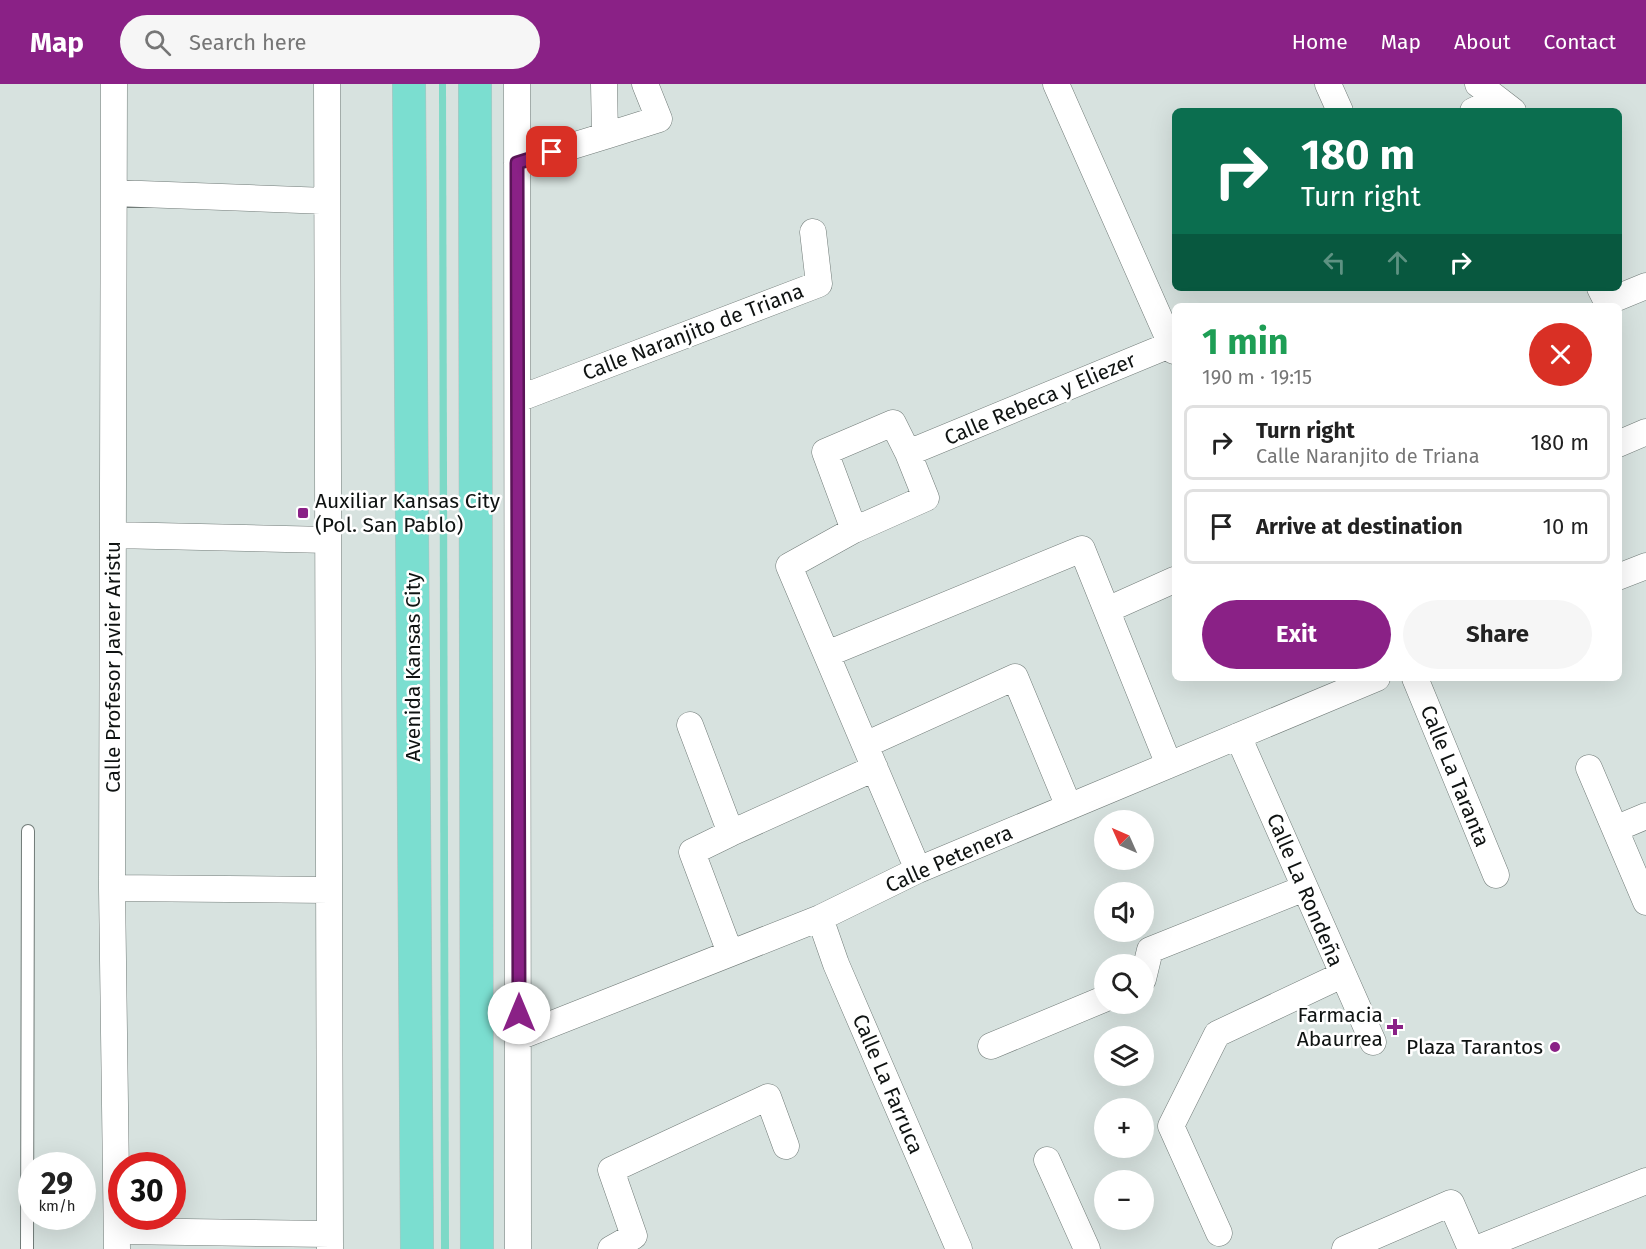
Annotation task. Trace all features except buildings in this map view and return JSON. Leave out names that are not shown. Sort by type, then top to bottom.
[{"type":"main road","name":"Avenida Kansas City","points":[[409,84],[417,1249]]},
{"type":"main road","points":[[475,84],[477,1249]]},
{"type":"street","name":"Calle Profesor Javier Aristu","points":[[114,84],[112,888],[117,1240]]},
{"type":"street","points":[[117,1240],[330,1242],[327,84]]},
{"type":"street","points":[[517,84],[518,1249]]},
{"type":"street","points":[[604,84],[604,136]]},
{"type":"street","points":[[517,163],[659,119],[645,84]]},
{"type":"street","points":[[1056,84],[1172,346]]},
{"type":"street","points":[[1328,84],[1339,108]]},
{"type":"street","points":[[1478,108],[1496,98]]},
{"type":"street","points":[[114,193],[327,201]]},
{"type":"street","name":"Calle Naranjito de Triana","points":[[518,399],[819,284],[813,232]]},
{"type":"street","points":[[1603,295],[1646,286]]},
{"type":"street","name":"Calle Rebeca y Eliezer","points":[[908,453],[1172,348]]},
{"type":"street","points":[[854,530],[825,452],[892,423],[908,453],[926,498],[854,530],[789,566],[918,870]]},
{"type":"street","points":[[1622,442],[1646,432]]},
{"type":"street","points":[[113,535],[328,540]]},
{"type":"street","points":[[826,654],[1082,549],[1169,765]]},
{"type":"street","points":[[1622,575],[1646,566]]},
{"type":"street","points":[[1107,610],[1172,581]]},
{"type":"street","points":[[865,745],[1015,677],[1069,807]]},
{"type":"street","name":"Calle Petenera","points":[[519,1036],[820,918],[918,870],[1238,736],[1322,689],[1362,681]]},
{"type":"street","name":"Calle La Taranta","points":[[1415,681],[1496,874]]},
{"type":"street","points":[[690,725],[731,833]]},
{"type":"street","name":"Calle La Rondeña","points":[[1238,736],[1372,1042]]},
{"type":"street","points":[[730,954],[692,852],[875,768]]},
{"type":"street","points":[[1589,768],[1646,902]]},
{"type":"street","points":[[1616,829],[1646,816]]},
{"type":"street","points":[[112,888],[329,890]]},
{"type":"street","points":[[1149,954],[1150,950],[1305,888]]},
{"type":"street","name":"Calle La Farruca","points":[[820,918],[836,964],[959,1249]]},
{"type":"street","points":[[1219,1233],[1171,1126],[1217,1034],[1342,975]]},
{"type":"street","points":[[991,1046],[1094,1003]]},
{"type":"street","points":[[611,1249],[634,1236],[611,1170],[768,1097],[786,1146]]},
{"type":"street","points":[[1047,1160],[1088,1249]]},
{"type":"street","points":[[1476,1249],[1646,1181]]},
{"type":"street","points":[[1345,1249],[1451,1203],[1471,1249]]},
{"type":"lane","points":[[27,1249],[28,831]]},
{"type":"green space","points":[[439,84],[446,84],[449,1249],[441,1249]]},
{"type":"place","name":"Auxiliar Kansas City (Pol. San Pablo)","points":[[303,513]]},
{"type":"place","name":"Farmacia Abaurrea","points":[[1395,1027]]},
{"type":"place","name":"Plaza Tarantos","points":[[1555,1047]]},
{"type":"route","points":[[519,1013],[517,163],[552,152]]}]
